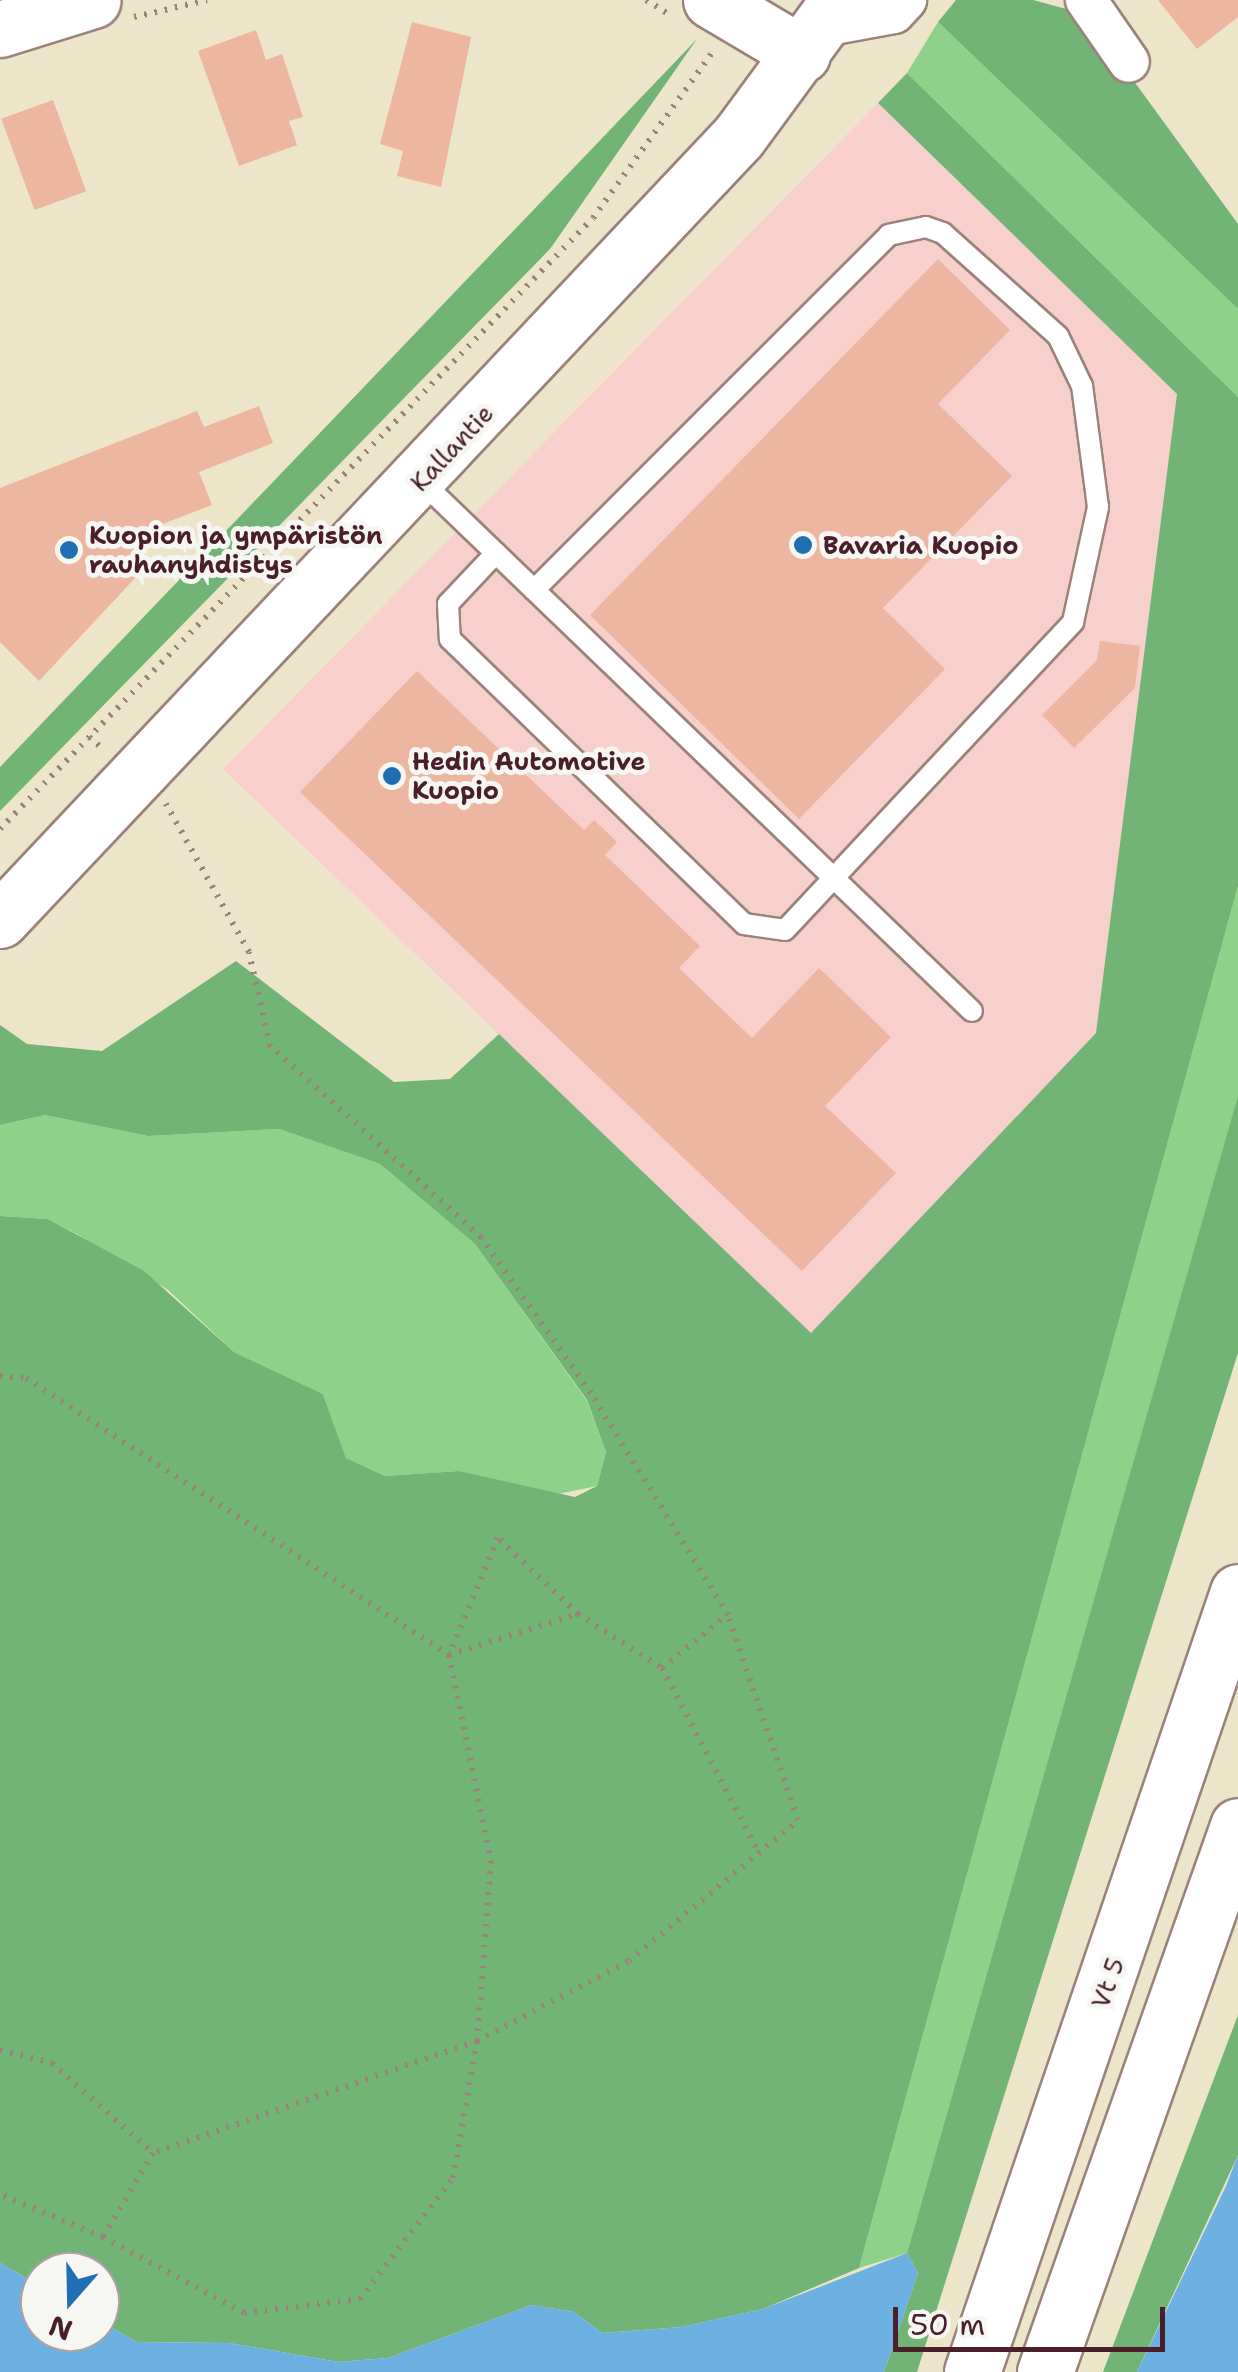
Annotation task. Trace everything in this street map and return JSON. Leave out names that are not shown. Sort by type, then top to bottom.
[{"type":"main road","points":[[20,15],[93,0]]},
{"type":"main road","points":[[725,8],[822,27]]},
{"type":"main road","name":"Kallantie","points":[[0,920],[422,482],[740,136],[822,27]]},
{"type":"main road","name":"Vt 5","points":[[972,2372],[1238,1592]]},
{"type":"main road","points":[[1045,2372],[1238,1826]]},
{"type":"street","points":[[822,27],[894,13],[906,0]]},
{"type":"street","points":[[1086,0],[1130,62]]},
{"type":"lane","points":[[496,553],[448,604],[450,638],[744,924],[785,930],[1073,622],[1098,507],[1082,386],[1058,336],[943,233],[926,226],[889,235],[534,590]]},
{"type":"lane","points":[[422,482],[972,1010]]},
{"type":"path","points":[[0,829],[593,218],[725,8]]},
{"type":"path","points":[[89,737],[170,807],[249,952],[270,1046],[480,1237],[728,1615],[798,1820],[630,1960],[477,2041],[153,2153],[103,2237]]},
{"type":"path","points":[[0,1376],[26,1378],[449,1655]]},
{"type":"path","points":[[0,2194],[103,2237],[244,2313],[360,2299],[453,2178],[477,2041],[491,1861],[449,1655],[498,1538],[578,1614],[662,1668],[759,1853]]},
{"type":"path","points":[[449,1655],[578,1614]]},
{"type":"path","points":[[662,1668],[728,1615]]},
{"type":"path","points":[[0,2050],[52,2063],[153,2153]]},
{"type":"shaded area","points":[[878,103],[1177,394],[1096,1033],[811,1334],[223,769]]},
{"type":"green space","points":[[956,0],[1033,0],[1085,14],[1238,224],[1238,309],[938,22]]},
{"type":"green space","points":[[938,22],[1238,309],[1238,397],[907,73]]},
{"type":"green space","points":[[697,39],[550,249],[0,811],[0,767]]},
{"type":"green space","points":[[907,73],[1238,397],[1238,886],[859,2268],[763,2309],[682,2327],[602,2333],[574,2312],[532,2305],[388,2358],[338,2362],[229,2343],[137,2342],[120,2332],[120,2252],[20,2252],[20,2274],[0,2263],[0,1216],[48,1219],[144,1271],[234,1352],[323,1394],[346,1458],[385,1476],[459,1471],[575,1497],[597,1486],[606,1452],[587,1400],[475,1244],[380,1164],[279,1129],[148,1136],[45,1115],[0,1125],[0,1025],[27,1044],[102,1051],[236,961],[394,1082],[450,1079],[499,1034],[811,1333],[1096,1033],[1177,394],[878,103]]},
{"type":"green space","points":[[1238,886],[1238,1098],[907,2253],[859,2268]]},
{"type":"green space","points":[[1238,1096],[1238,1353],[917,2372],[884,2372],[918,2273],[907,2253]]},
{"type":"green space","points":[[45,1115],[148,1136],[279,1129],[380,1164],[475,1244],[587,1401],[606,1452],[597,1486],[548,1496],[459,1471],[385,1476],[346,1458],[323,1394],[234,1352],[168,1290],[77,1234],[48,1219],[0,1216],[0,1125]]},
{"type":"green space","points":[[1238,2015],[1238,2155],[1137,2372],[1103,2372]]},
{"type":"water","points":[[1238,2155],[1238,2372],[1137,2372],[1226,2186]]},
{"type":"water","points":[[907,2253],[918,2273],[884,2372],[0,2372],[0,2263],[20,2274],[20,2352],[120,2352],[120,2332],[137,2342],[229,2343],[338,2362],[388,2358],[532,2305],[574,2312],[602,2333],[682,2327],[763,2309]]},
{"type":"building","points":[[1158,0],[1238,0],[1238,17],[1197,49]]},
{"type":"building","points":[[412,22],[471,37],[441,187],[397,176],[403,151],[380,144]]},
{"type":"building","points":[[256,30],[266,60],[282,54],[303,117],[289,121],[297,145],[239,166],[198,51]]},
{"type":"building","points":[[53,100],[86,191],[34,210],[1,119]]},
{"type":"building","points":[[938,259],[1010,330],[938,404],[1012,476],[883,608],[945,669],[799,819],[590,615]]},
{"type":"building","name":"Kuopion ja ympäristön rauhanyhdistys","points":[[259,406],[273,443],[199,472],[212,505],[126,538],[150,562],[39,681],[0,642],[0,488],[197,411],[204,427]]},
{"type":"building","points":[[1100,641],[1140,646],[1135,688],[1074,748],[1042,715],[1097,660]]},
{"type":"building","points":[[417,671],[584,830],[594,820],[617,842],[605,855],[700,946],[679,968],[752,1038],[819,968],[891,1037],[825,1106],[896,1173],[802,1271],[300,792]]},
{"type":"place","name":"Bavaria Kuopio","points":[[803,545]]},
{"type":"place","name":"Kuopion ja ympäristön rauhanyhdistys","points":[[69,550]]},
{"type":"place","name":"Hedin Automotive Kuopio","points":[[392,776]]}]
